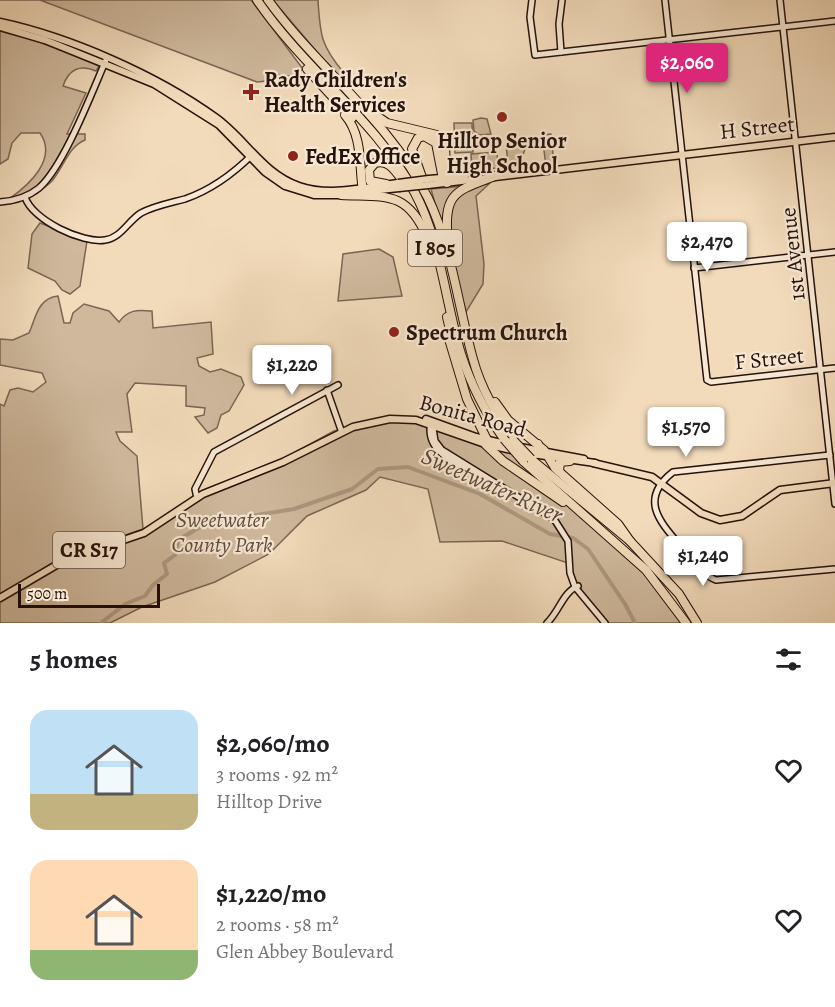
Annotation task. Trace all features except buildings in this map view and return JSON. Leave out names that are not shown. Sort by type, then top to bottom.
[{"type":"highway","name":"I 805","points":[[257,0],[293,48],[381,142],[416,196],[438,260],[461,354],[494,445],[537,454],[601,529],[625,549],[663,590],[684,623]]},
{"type":"highway","name":"I 805","points":[[268,0],[303,45],[400,153],[431,206],[440,226],[473,360],[487,396],[513,440],[537,454],[630,541],[679,594],[697,623]]},
{"type":"highway","points":[[293,48],[296,56],[353,126],[358,143],[363,190]]},
{"type":"highway","points":[[342,87],[387,123],[437,135],[445,147],[446,180]]},
{"type":"highway","points":[[331,97],[372,139],[400,184],[417,206],[430,244],[455,365],[467,399],[484,429],[494,445],[601,529]]},
{"type":"highway","points":[[431,206],[431,197],[412,152],[413,143],[418,138],[424,136],[435,143],[446,180]]},
{"type":"highway","points":[[386,184],[370,181],[369,170],[375,163],[384,161],[392,167],[400,184]]},
{"type":"highway","points":[[453,276],[446,220],[451,201],[469,185],[500,174]]},
{"type":"highway","points":[[341,195],[384,196],[405,204],[419,219],[430,244]]},
{"type":"highway","points":[[446,314],[463,368],[482,407]]},
{"type":"highway","points":[[473,360],[501,411],[537,454],[618,524],[630,541]]},
{"type":"highway","points":[[559,473],[560,462],[570,461]]},
{"type":"main road","points":[[0,22],[36,31],[154,84],[210,119],[282,178],[302,187],[325,191],[363,190],[400,184]]},
{"type":"main road","points":[[0,27],[22,32],[105,61]]},
{"type":"main road","name":"H Street","points":[[400,184],[835,137]]},
{"type":"main road","points":[[252,155],[264,172],[285,186],[314,195],[341,195],[386,184],[400,184]]},
{"type":"main road","name":"Bonita Road","points":[[0,598],[65,560],[144,533],[197,498],[278,463],[341,429],[389,415],[405,415],[494,445],[595,464]]},
{"type":"main road","name":"Bonita Road","points":[[537,454],[640,472],[662,483]]},
{"type":"main road","name":"CR S17","points":[[662,483],[701,513],[724,520],[745,515],[780,490],[834,483]]},
{"type":"street","points":[[532,0],[530,18],[535,55],[835,21]]},
{"type":"street","points":[[561,52],[559,24],[562,0]]},
{"type":"street","points":[[665,0],[694,268],[835,252]]},
{"type":"street","name":"1st Avenue","points":[[780,0],[835,504]]},
{"type":"street","points":[[0,202],[25,197],[38,189],[51,174],[89,100],[105,61]]},
{"type":"street","points":[[25,197],[29,207],[44,222],[89,239],[106,240],[119,234],[142,212],[186,198],[220,182],[252,155]]},
{"type":"street","name":"F Street","points":[[694,268],[708,381],[835,368]]},
{"type":"street","points":[[197,498],[195,489],[214,452],[338,385]]},
{"type":"street","points":[[327,390],[341,429]]},
{"type":"street","points":[[432,424],[432,441],[443,455],[555,522],[566,536],[577,586],[606,623]]},
{"type":"street","points":[[830,455],[676,471],[662,483],[655,497],[657,516],[711,579],[728,581],[835,569]]},
{"type":"street","points":[[546,623],[577,586]]},
{"type":"green space","points":[[40,0],[251,0],[303,69],[292,76],[277,75],[276,80],[257,82]]},
{"type":"green space","points":[[273,0],[318,0],[323,40],[344,73],[339,78]]},
{"type":"green space","points":[[0,29],[97,62],[99,66],[96,71],[80,68],[72,72],[63,86],[86,93],[67,134],[85,134],[85,140],[74,147],[56,176],[43,189],[10,204],[9,199],[39,170],[46,152],[40,133],[21,133],[12,143],[8,159],[0,164]]},
{"type":"green space","points":[[487,119],[491,134],[479,135],[474,131],[473,120]]},
{"type":"green space","points":[[454,123],[472,123],[473,152],[455,153]]},
{"type":"green space","points":[[551,134],[554,165],[546,166],[542,135]]},
{"type":"green space","points":[[525,143],[523,154],[516,161],[508,163],[506,145]]},
{"type":"green space","points":[[497,152],[498,168],[472,169],[471,154]]},
{"type":"green space","points":[[489,184],[476,196],[484,264],[483,284],[466,312],[431,189]]},
{"type":"green space","points":[[40,223],[87,241],[80,286],[70,294],[62,290],[55,281],[28,268],[32,234]]},
{"type":"green space","points":[[379,249],[393,257],[402,296],[338,301],[343,254]]},
{"type":"green space","points":[[58,296],[64,323],[70,323],[73,313],[84,304],[109,311],[119,322],[134,311],[152,311],[153,328],[211,322],[213,354],[197,358],[199,366],[210,372],[221,369],[241,377],[244,385],[229,411],[221,415],[217,428],[208,433],[195,417],[204,415],[205,408],[186,406],[186,386],[135,383],[127,394],[132,432],[116,432],[120,441],[137,456],[143,529],[65,556],[0,594],[0,404],[4,406],[10,390],[18,388],[33,392],[46,382],[42,373],[0,365],[0,339],[13,340],[29,333],[42,304]]},
{"type":"green space","name":"Sweetwater County Park","points":[[392,417],[507,446],[625,549],[687,623],[607,623],[579,589],[571,564],[502,541],[440,542],[428,489],[380,477],[366,490],[307,516],[269,554],[215,582],[142,607],[110,623],[0,623],[0,598],[59,563],[132,538],[188,503],[261,471],[334,431]]},
{"type":"waterway","name":"Sweetwater River","points":[[101,623],[125,604],[145,596],[153,585],[167,574],[164,563],[175,555],[178,540],[207,523],[294,509],[352,489],[378,469],[408,467],[480,494],[550,534],[573,538],[588,549],[635,623]]},
{"type":"place","name":"Rady Children's Health Services","points":[[251,92]]},
{"type":"place","name":"Hilltop Senior High School","points":[[502,117]]},
{"type":"place","name":"FedEx Office","points":[[293,156]]},
{"type":"place","name":"Spectrum Church","points":[[394,332]]}]
